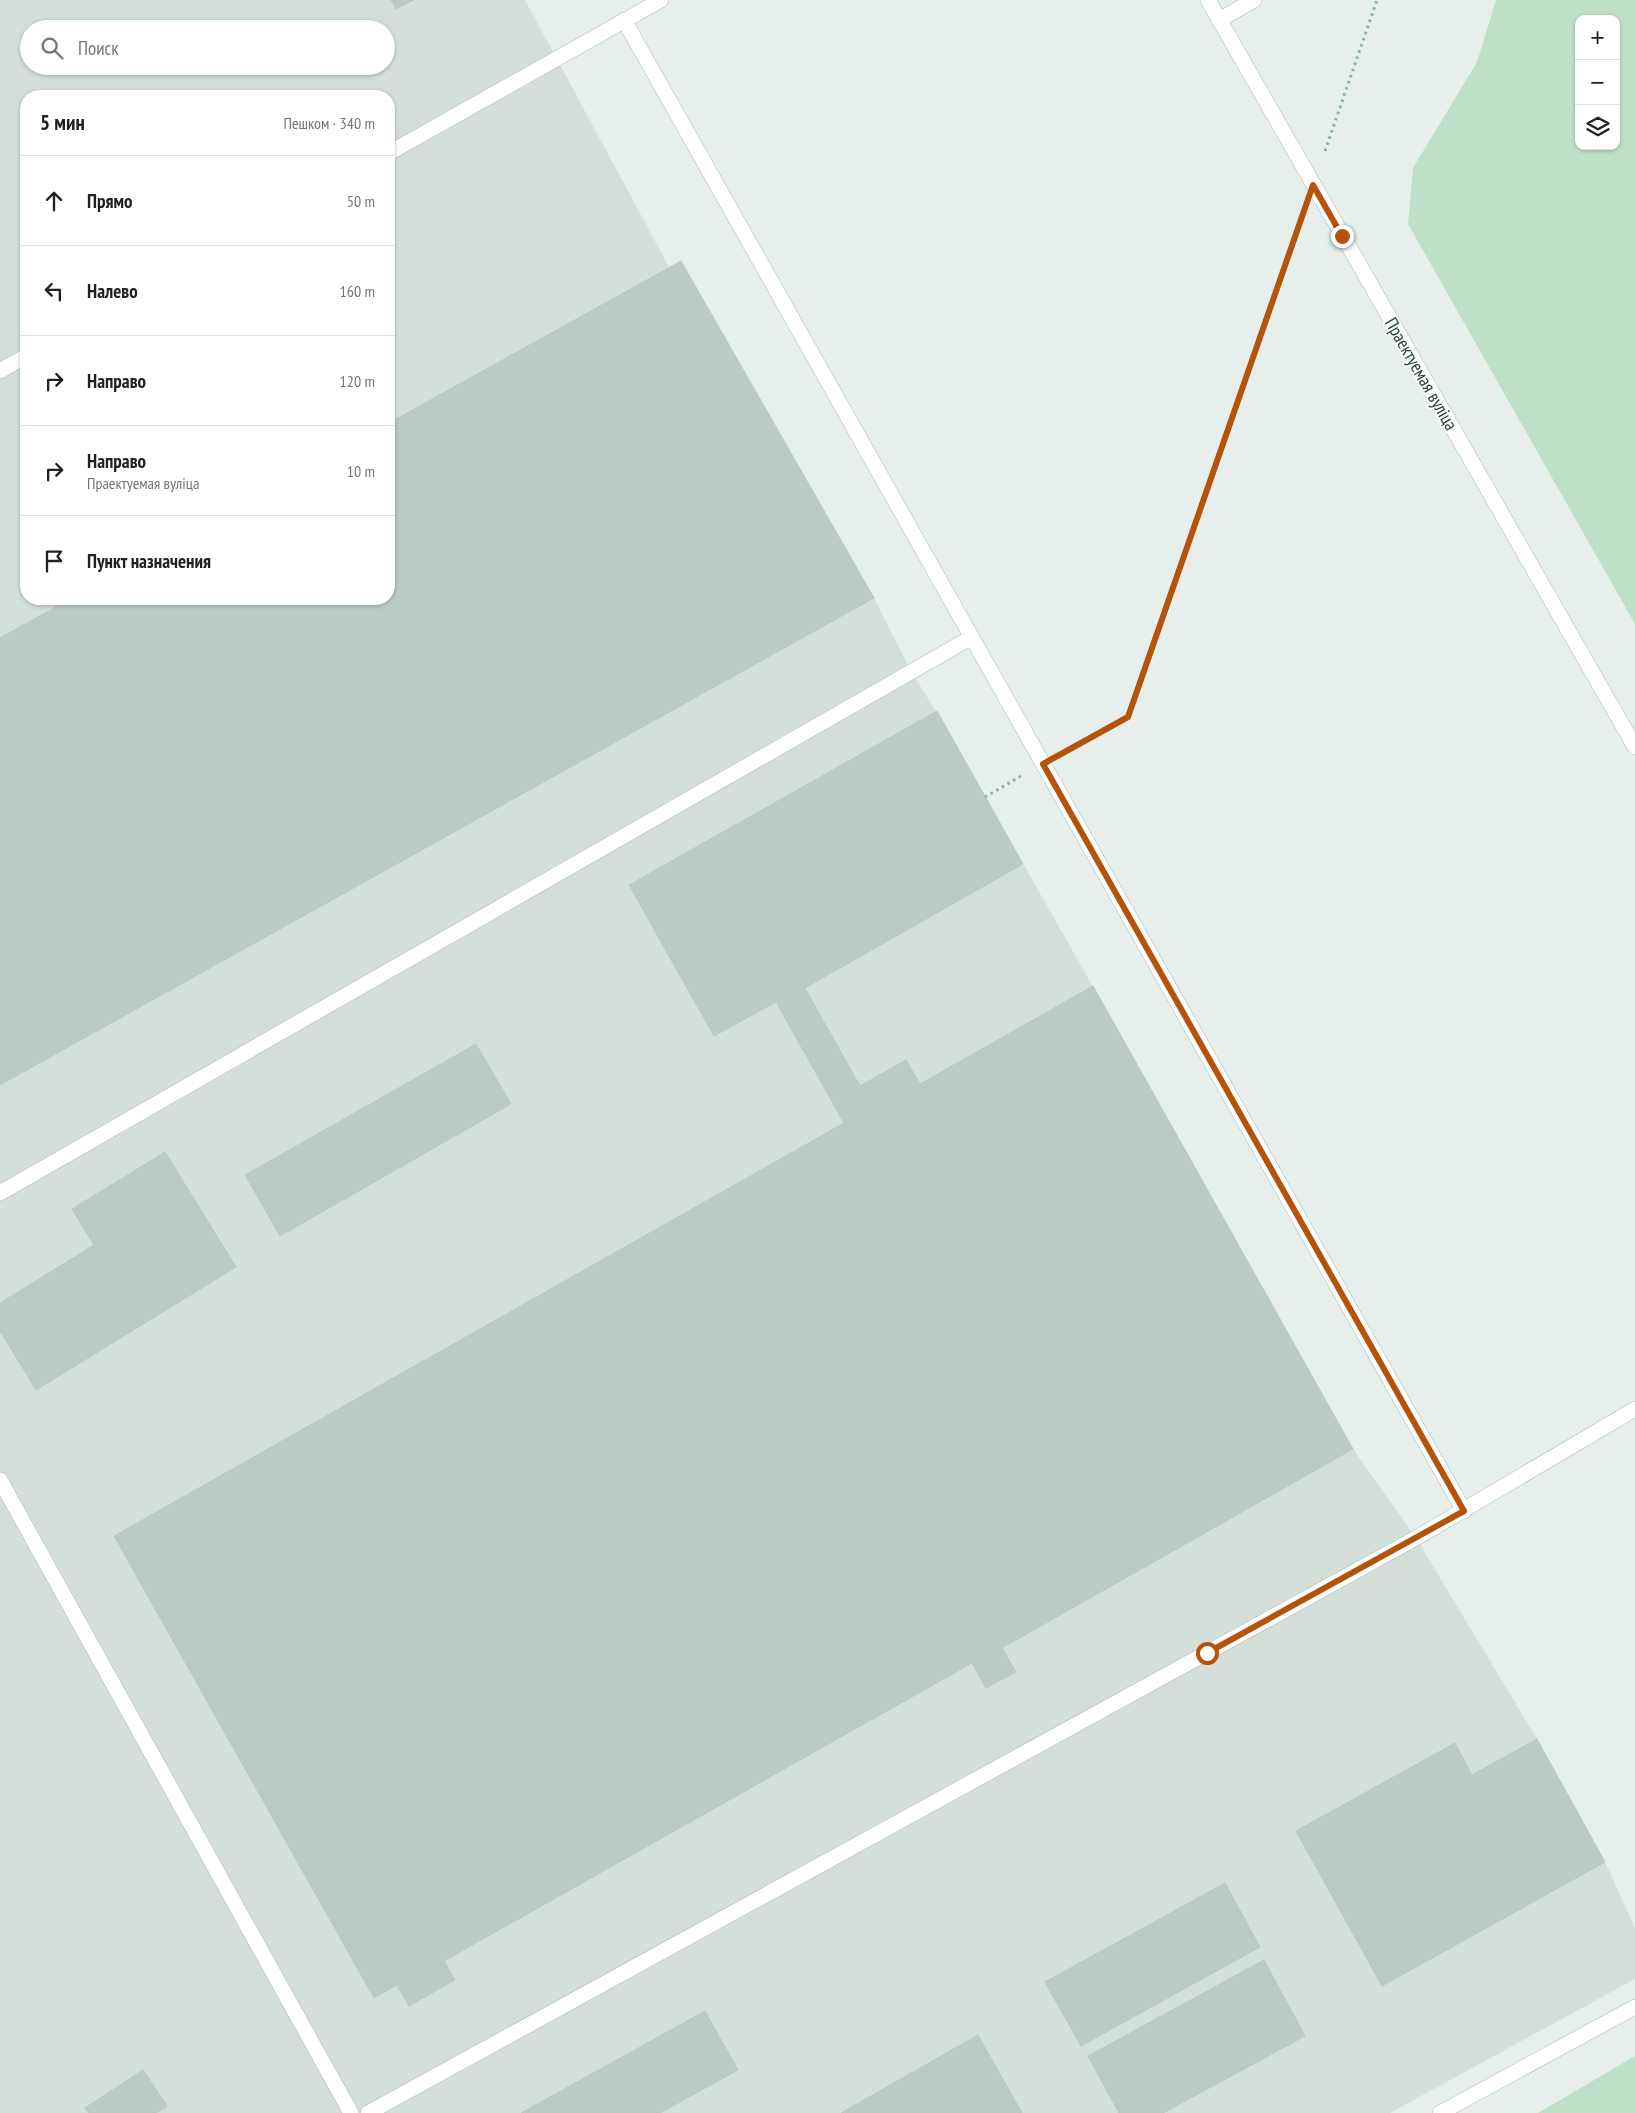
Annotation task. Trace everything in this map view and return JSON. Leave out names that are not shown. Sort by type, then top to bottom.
[{"type":"street","points":[[395,149],[661,0]]},
{"type":"street","name":"Праектуемая вуліца","points":[[1208,0],[1635,747]]},
{"type":"street","points":[[1220,20],[1254,0]]},
{"type":"street","points":[[624,20],[1464,1511]]},
{"type":"street","points":[[0,371],[20,359]]},
{"type":"street","points":[[0,1192],[972,637]]},
{"type":"street","points":[[368,2113],[1464,1511],[1635,1409]]},
{"type":"street","points":[[0,1480],[351,2113]]},
{"type":"street","points":[[1440,2113],[1635,2007]]},
{"type":"path","points":[[985,797],[1128,717],[1377,0]]},
{"type":"shaded area","points":[[0,0],[525,0],[669,267],[681,261],[874,598],[911,671],[948,731],[1353,1449],[1416,1538],[1537,1739],[1605,1862],[1635,1928],[1635,1979],[1390,2113],[0,2113]]},
{"type":"green space","points":[[1496,0],[1635,0],[1635,624],[1408,224],[1413,168],[1477,62]]},
{"type":"green space","points":[[1635,2056],[1635,2113],[1538,2113]]},
{"type":"building","points":[[391,0],[414,0],[396,9]]},
{"type":"building","points":[[681,261],[874,598],[0,1085],[0,638],[59,605],[395,605],[395,420]]},
{"type":"building","points":[[937,711],[1023,864],[805,988],[860,1086],[906,1060],[920,1084],[1093,986],[1353,1449],[1002,1648],[1016,1672],[986,1688],[972,1663],[444,1961],[455,1980],[409,2006],[397,1985],[374,1998],[114,1536],[844,1123],[776,1002],[714,1036],[629,885]]},
{"type":"building","points":[[476,1044],[511,1104],[280,1236],[245,1175]]},
{"type":"building","points":[[165,1152],[236,1267],[36,1390],[0,1331],[0,1303],[94,1245],[72,1209]]},
{"type":"building","points":[[1537,1739],[1605,1862],[1382,1986],[1296,1831],[1455,1743],[1472,1775]]},
{"type":"building","points":[[1225,1883],[1260,1947],[1081,2046],[1045,1982]]},
{"type":"building","points":[[1264,1960],[1305,2036],[1163,2113],[1119,2113],[1088,2056]]},
{"type":"building","points":[[705,2011],[738,2070],[660,2113],[521,2113]]},
{"type":"building","points":[[978,2035],[1022,2113],[841,2113]]},
{"type":"building","points":[[143,2070],[167,2106],[156,2113],[89,2113],[85,2108]]},
{"type":"route","points":[[1207,1653],[1464,1511],[1043,764],[1128,717],[1313,185],[1342,236]]}]
